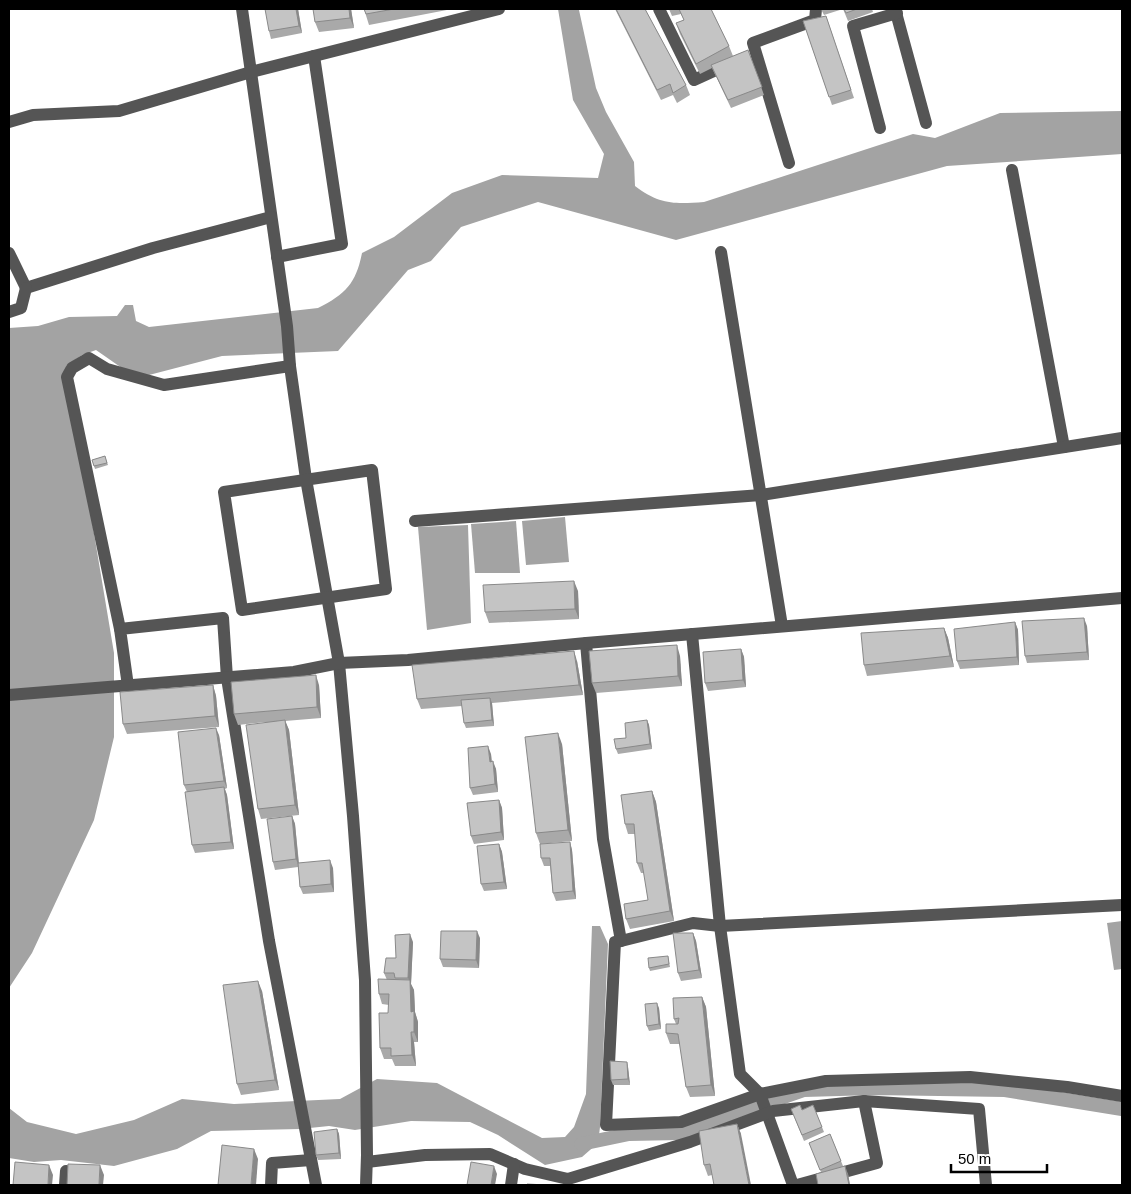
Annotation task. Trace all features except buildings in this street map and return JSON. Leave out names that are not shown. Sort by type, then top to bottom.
[{"type":"street","points":[[242,9],[288,326],[290,366],[306,479],[325,596],[339,663],[354,816],[364,961],[366,1185]]},
{"type":"street","points":[[9,122],[33,115],[119,111],[252,72],[499,9]]},
{"type":"street","points":[[659,9],[694,80],[747,57],[753,44],[816,20],[816,9]]},
{"type":"street","points":[[880,128],[853,26],[896,11],[926,123]]},
{"type":"street","points":[[277,256],[342,244],[314,56]]},
{"type":"street","points":[[747,57],[789,163]]},
{"type":"street","points":[[1012,170],[1064,447]]},
{"type":"street","points":[[26,288],[153,248],[271,217]]},
{"type":"street","points":[[720,252],[782,626]]},
{"type":"street","points":[[9,253],[26,288],[21,308],[9,312]]},
{"type":"street","points":[[124,686],[120,629],[67,377],[72,368],[89,358],[107,369],[164,385],[290,366]]},
{"type":"street","points":[[415,521],[761,495],[1122,438]]},
{"type":"street","points":[[120,629],[223,618],[242,610],[325,596],[386,589],[372,470],[224,492],[242,610]]},
{"type":"street","points":[[9,696],[294,672],[339,663],[408,660],[586,643],[1122,598]]},
{"type":"street","points":[[223,618],[227,678],[269,941],[316,1185]]},
{"type":"street","points":[[692,634],[720,926],[740,1074],[760,1094],[792,1185]]},
{"type":"street","points":[[586,643],[603,839],[622,941]]},
{"type":"street","points":[[1122,905],[720,926],[693,923],[615,942],[606,1125],[681,1122],[760,1094],[826,1081],[970,1077],[1067,1087],[1122,1096]]},
{"type":"street","points":[[367,1158],[490,1154],[525,1169],[576,1181],[773,1111],[864,1101],[979,1110],[986,1185]]},
{"type":"street","points":[[797,1185],[877,1163],[864,1101]]},
{"type":"street","points":[[271,1185],[272,1163],[312,1160]]},
{"type":"street","points":[[511,1185],[514,1164]]},
{"type":"street","points":[[65,1185],[66,1170]]},
{"type":"shaded area","points":[[558,9],[579,10],[596,88],[606,112],[634,162],[635,186],[660,200],[676,203],[704,202],[913,134],[935,138],[1000,113],[1122,111],[1122,154],[947,166],[676,240],[538,202],[461,227],[431,261],[408,270],[338,351],[222,356],[149,375],[129,373],[96,350],[82,355],[66,366],[114,653],[114,737],[94,820],[32,953],[9,988],[9,328],[38,326],[69,317],[117,316],[125,305],[133,305],[136,321],[149,327],[318,308],[336,298],[353,280],[362,253],[394,237],[452,193],[502,175],[598,178],[604,154],[573,100]]},
{"type":"shaded area","points":[[565,517],[569,562],[526,565],[522,521]]},
{"type":"shaded area","points":[[516,521],[520,573],[475,573],[471,524]]},
{"type":"shaded area","points":[[468,525],[471,623],[427,630],[418,527]]},
{"type":"shaded area","points":[[1122,921],[1122,969],[1114,970],[1107,923]]},
{"type":"shaded area","points":[[592,926],[600,926],[608,944],[600,1127],[598,1143],[582,1157],[545,1165],[498,1135],[470,1122],[411,1121],[355,1130],[329,1126],[300,1129],[211,1131],[177,1149],[114,1166],[61,1160],[34,1162],[9,1158],[9,1108],[27,1122],[76,1134],[134,1120],[182,1099],[234,1104],[340,1099],[377,1079],[437,1083],[542,1138],[565,1137],[574,1127],[586,1094]]},
{"type":"waterway","points":[[581,1144],[629,1134],[680,1133],[804,1090],[874,1088],[1005,1090],[1122,1109]]}]
